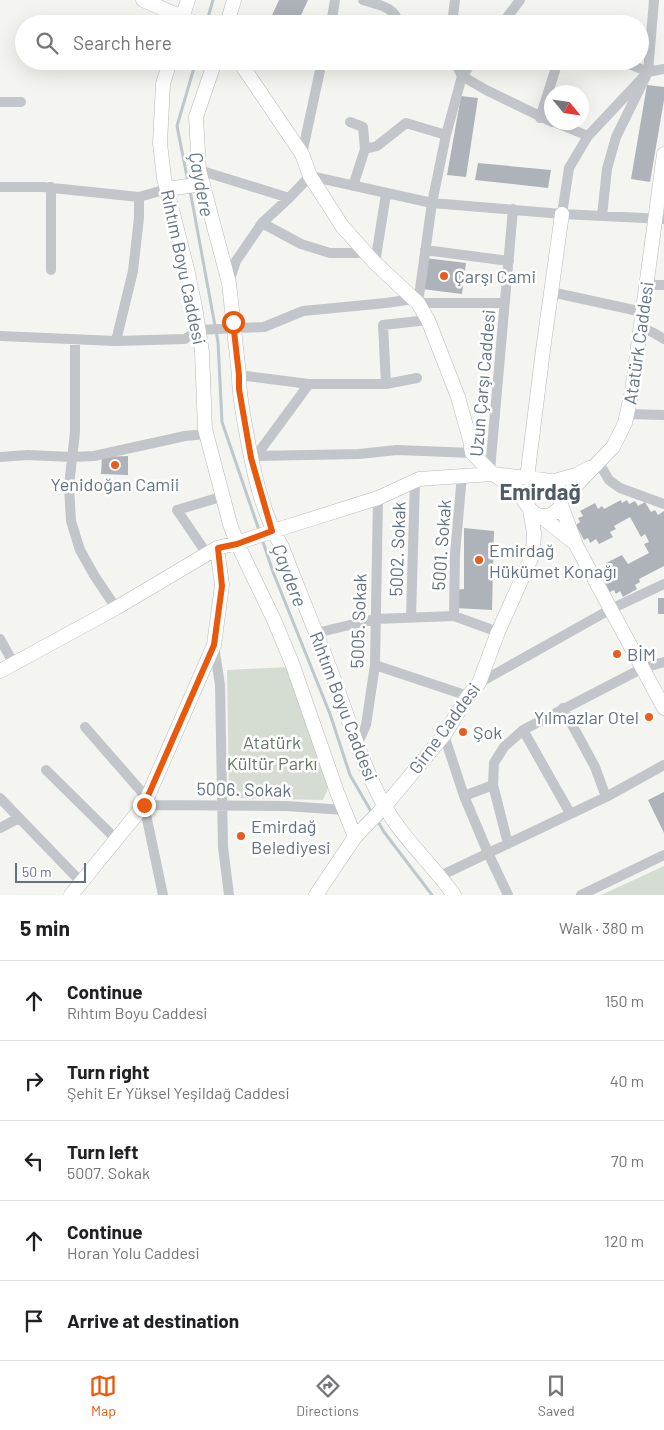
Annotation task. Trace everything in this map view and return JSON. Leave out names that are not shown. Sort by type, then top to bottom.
[{"type":"street","points":[[143,0],[175,15]]},
{"type":"street","points":[[188,0],[188,15]]},
{"type":"street","points":[[230,15],[234,0]]},
{"type":"street","points":[[332,15],[335,0]]},
{"type":"street","points":[[363,0],[393,5]]},
{"type":"street","points":[[453,15],[455,0]]},
{"type":"street","points":[[510,15],[520,0]]},
{"type":"street","points":[[649,60],[654,0]]},
{"type":"street","points":[[643,70],[648,72],[664,69]]},
{"type":"street","name":"Rıhtım Boyu Caddesi","points":[[167,70],[163,84],[160,142],[164,178],[187,269],[202,352],[207,434],[237,544],[274,620],[292,663],[344,810],[358,833]]},
{"type":"street","name":"Rıhtım Boyu Caddesi","points":[[212,70],[196,117],[199,170],[229,283],[239,389],[253,457],[272,531],[282,547],[371,776],[385,806],[405,836],[454,895]]},
{"type":"street","points":[[246,70],[302,154],[310,176],[342,226],[375,264],[416,301],[428,320],[458,398],[472,453],[492,472],[517,490],[533,511],[556,526],[576,545]]},
{"type":"street","points":[[302,154],[320,70]]},
{"type":"street","points":[[459,70],[462,76],[544,119]]},
{"type":"street","points":[[416,301],[432,203],[446,134],[462,76],[466,70]]},
{"type":"street","points":[[540,118],[555,70]]},
{"type":"street","points":[[527,478],[551,292],[570,168],[588,136],[648,72]]},
{"type":"street","points":[[602,216],[607,169],[616,137],[648,72]]},
{"type":"street","points":[[0,102],[21,102]]},
{"type":"street","points":[[350,122],[363,127],[365,149],[353,186]]},
{"type":"street","points":[[365,149],[376,146],[406,124],[446,134]]},
{"type":"street","points":[[573,130],[588,136]]},
{"type":"street","name":"Atatürk Caddesi","points":[[561,503],[613,447],[625,423],[632,392],[646,285],[660,219],[664,154]]},
{"type":"street","points":[[199,170],[289,198]]},
{"type":"street","points":[[310,176],[432,203],[562,214],[660,219]]},
{"type":"street","points":[[229,283],[236,261],[262,223],[310,176]]},
{"type":"street","points":[[0,187],[51,187],[139,197],[168,189],[202,184]]},
{"type":"street","points":[[51,187],[51,270]]},
{"type":"street","points":[[375,264],[386,194]]},
{"type":"street","points":[[116,341],[133,271],[139,218],[139,197]]},
{"type":"street","name":"Uzun Çarşı Caddesi","points":[[492,472],[513,209]]},
{"type":"street","points":[[262,223],[301,244],[330,254],[366,253]]},
{"type":"street","points":[[425,250],[509,261]]},
{"type":"street","points":[[646,285],[664,285]]},
{"type":"street","points":[[551,292],[642,312]]},
{"type":"street","points":[[0,336],[116,341],[185,339],[198,330],[264,327],[303,311],[416,301],[505,303]]},
{"type":"street","points":[[386,384],[383,326],[428,320]]},
{"type":"street","points":[[640,327],[664,339]]},
{"type":"street","points":[[75,340],[75,432],[69,486],[72,521],[80,550],[116,608]]},
{"type":"street","points":[[239,375],[308,384],[386,384],[417,378]]},
{"type":"street","points":[[253,457],[308,384]]},
{"type":"street","points":[[627,414],[664,415]]},
{"type":"street","points":[[0,457],[28,455],[94,456],[185,436],[207,434]]},
{"type":"street","points":[[253,457],[359,454],[397,450],[472,453]]},
{"type":"street","points":[[599,463],[609,480],[620,488],[664,504]]},
{"type":"street","name":"Atatürk Caddesi","points":[[548,481],[576,475],[599,463]]},
{"type":"street","points":[[0,671],[116,608],[212,551],[378,498],[419,479],[492,472],[548,481],[560,489],[561,503],[576,545],[642,668],[663,703]]},
{"type":"street","name":"5001. Sokak","points":[[454,616],[455,554],[462,475]]},
{"type":"street","name":"5002. Sokak","points":[[411,618],[416,481]]},
{"type":"street","points":[[548,481],[535,483],[527,490],[526,500],[533,511],[553,514],[561,503]]},
{"type":"street","points":[[71,895],[146,801],[214,645],[222,586],[212,551],[177,510],[224,496]]},
{"type":"street","name":"5005. Sokak","points":[[358,743],[366,725],[375,665],[378,498]]},
{"type":"street","name":"Girne Caddesi","points":[[316,895],[358,833],[385,806],[444,735],[479,682],[498,632],[533,554],[533,511]]},
{"type":"street","points":[[479,682],[611,609],[664,584]]},
{"type":"street","points":[[316,634],[375,619],[454,616],[498,632]]},
{"type":"street","points":[[0,639],[14,664]]},
{"type":"street","points":[[214,645],[220,686],[223,847],[229,895]]},
{"type":"street","points":[[508,844],[493,785],[494,763],[504,747],[522,730],[563,708],[642,668],[664,662]]},
{"type":"street","points":[[375,665],[468,696]]},
{"type":"street","points":[[563,708],[595,767],[606,797]]},
{"type":"street","points":[[85,727],[146,801],[163,895]]},
{"type":"street","points":[[522,730],[570,814]]},
{"type":"street","points":[[444,735],[464,796],[508,895]]},
{"type":"street","points":[[440,876],[606,797],[664,765]]},
{"type":"street","points":[[46,770],[116,839]]},
{"type":"street","points":[[464,796],[493,785]]},
{"type":"street","points":[[0,798],[82,883]]},
{"type":"street","name":"5006. Sokak","points":[[146,801],[344,810]]},
{"type":"street","points":[[0,828],[19,818]]},
{"type":"street","points":[[581,895],[594,892],[664,855]]},
{"type":"green space","name":"Atatürk Kültür Parkı","points":[[289,667],[330,784],[323,800],[236,798],[229,789],[227,670]]},
{"type":"green space","points":[[664,866],[664,895],[601,895]]},
{"type":"building","points":[[279,0],[308,0],[301,15],[272,15]]},
{"type":"building","points":[[647,85],[664,87],[664,100],[650,182],[631,179]]},
{"type":"building","points":[[461,96],[478,98],[466,177],[447,175]]},
{"type":"building","points":[[478,163],[551,170],[548,188],[475,180]]},
{"type":"building","name":"Çarşı Cami","points":[[425,258],[466,263],[462,294],[422,289]]},
{"type":"building","name":"Yenidoğan Camii","points":[[128,456],[128,475],[101,474],[102,457]]},
{"type":"building","points":[[621,500],[622,503],[627,500],[629,504],[635,501],[638,506],[645,502],[651,512],[655,510],[658,515],[664,511],[664,566],[639,579],[640,582],[635,585],[637,589],[623,597],[620,591],[616,594],[614,590],[610,592],[602,577],[606,575],[604,570],[608,568],[606,563],[622,555],[628,564],[649,553],[644,544],[649,542],[645,534],[641,537],[630,517],[614,526],[616,529],[610,532],[613,537],[599,544],[596,539],[590,543],[588,538],[584,540],[576,525],[580,522],[578,518],[583,516],[580,511],[595,503],[598,509],[602,506],[604,509]]},
{"type":"building","name":"Emirdağ Hükümet Konağı","points":[[464,528],[494,531],[492,610],[455,608],[455,590],[464,589]]},
{"type":"building","points":[[658,598],[664,598],[664,614],[658,614]]},
{"type":"building","points":[[664,792],[664,833],[648,800]]},
{"type":"waterway","name":"Çaydere","points":[[209,15],[213,0]]},
{"type":"waterway","name":"Çaydere","points":[[188,182],[177,126],[193,70]]},
{"type":"waterway","name":"Çaydere","points":[[190,190],[218,342],[222,422],[260,533]]},
{"type":"waterway","name":"Çaydere","points":[[262,539],[273,572],[330,714],[350,775],[372,813]]},
{"type":"waterway","name":"Çaydere","points":[[377,820],[432,895]]},
{"type":"place","name":"Çarşı Cami","points":[[444,276]]},
{"type":"place","name":"Yenidoğan Camii","points":[[115,465]]},
{"type":"place","name":"Emirdağ Hükümet Konağı","points":[[479,560]]},
{"type":"place","name":"BİM","points":[[617,654]]},
{"type":"place","name":"Yılmazlar Otel","points":[[649,717]]},
{"type":"place","name":"Şok","points":[[463,732]]},
{"type":"place","name":"Emirdağ Belediyesi","points":[[241,836]]},
{"type":"district","name":"Emirdağ","points":[[540,491]]},
{"type":"route","points":[[144,805],[214,645],[222,586],[218,548],[237,544],[272,531],[251,458],[239,389],[233,322]]}]
